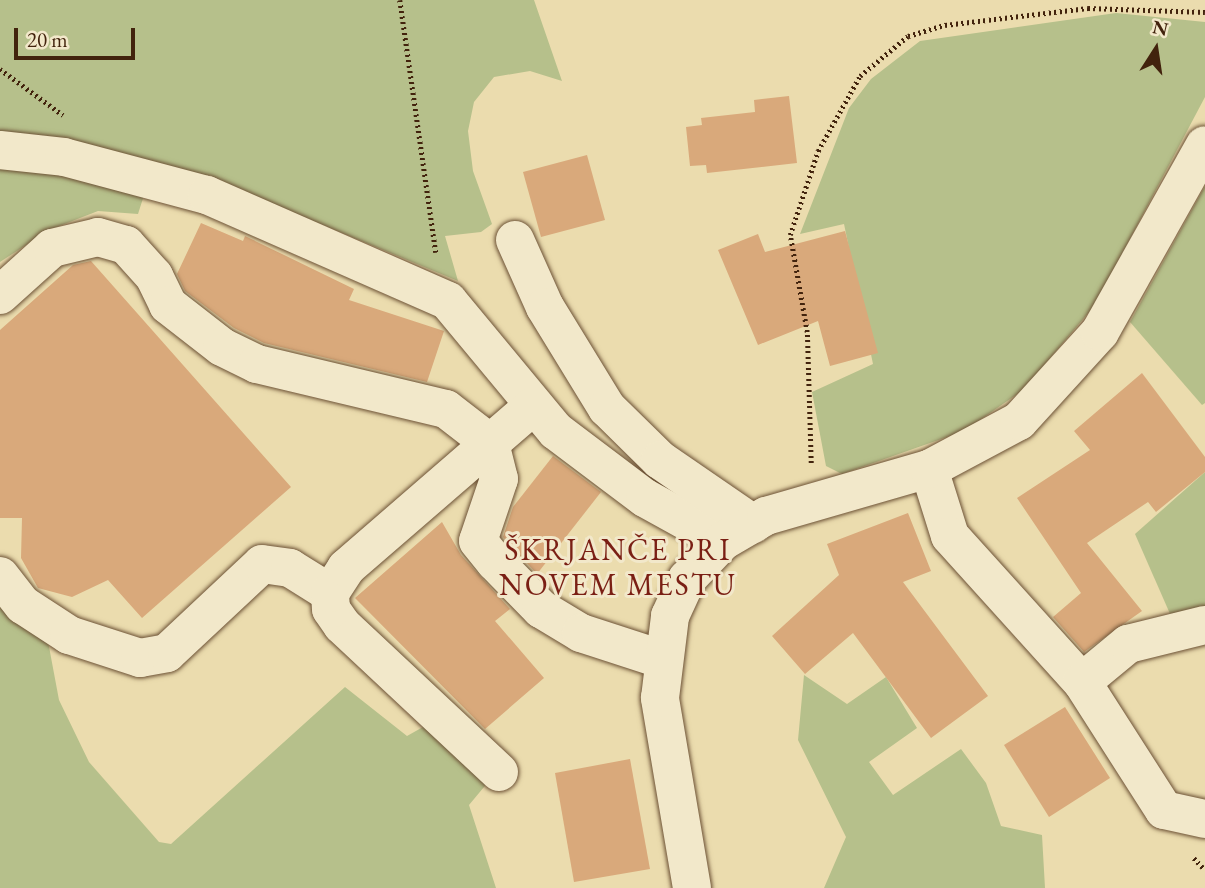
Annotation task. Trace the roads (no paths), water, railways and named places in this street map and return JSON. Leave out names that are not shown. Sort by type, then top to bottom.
[{"type":"street","points":[[692,888],[664,747],[661,659],[670,616],[687,579],[738,533],[816,502],[929,469],[1019,421],[1076,362],[1124,296],[1205,145]]},
{"type":"street","points":[[0,150],[64,157],[207,195],[448,301],[482,334],[533,406],[645,498],[738,533]]},
{"type":"street","points":[[0,295],[52,248],[75,239],[126,245],[154,276],[168,305],[222,347],[257,364],[446,409],[490,443],[499,479],[478,541],[495,562],[541,609],[581,633],[661,659]]},
{"type":"street","points":[[514,240],[545,307],[607,408],[738,533]]},
{"type":"street","points":[[330,593],[346,568],[533,406]]},
{"type":"street","points":[[929,469],[950,536],[1082,682],[1164,810],[1205,819]]},
{"type":"street","points":[[0,576],[23,605],[69,635],[140,659],[167,653],[262,564],[290,568],[330,593],[342,625],[499,772]]},
{"type":"street","points":[[1082,682],[1128,644],[1205,625]]},
{"type":"district","name":"ŠKRJANČE PRI NOVEM MESTU","points":[[618,567]]}]
